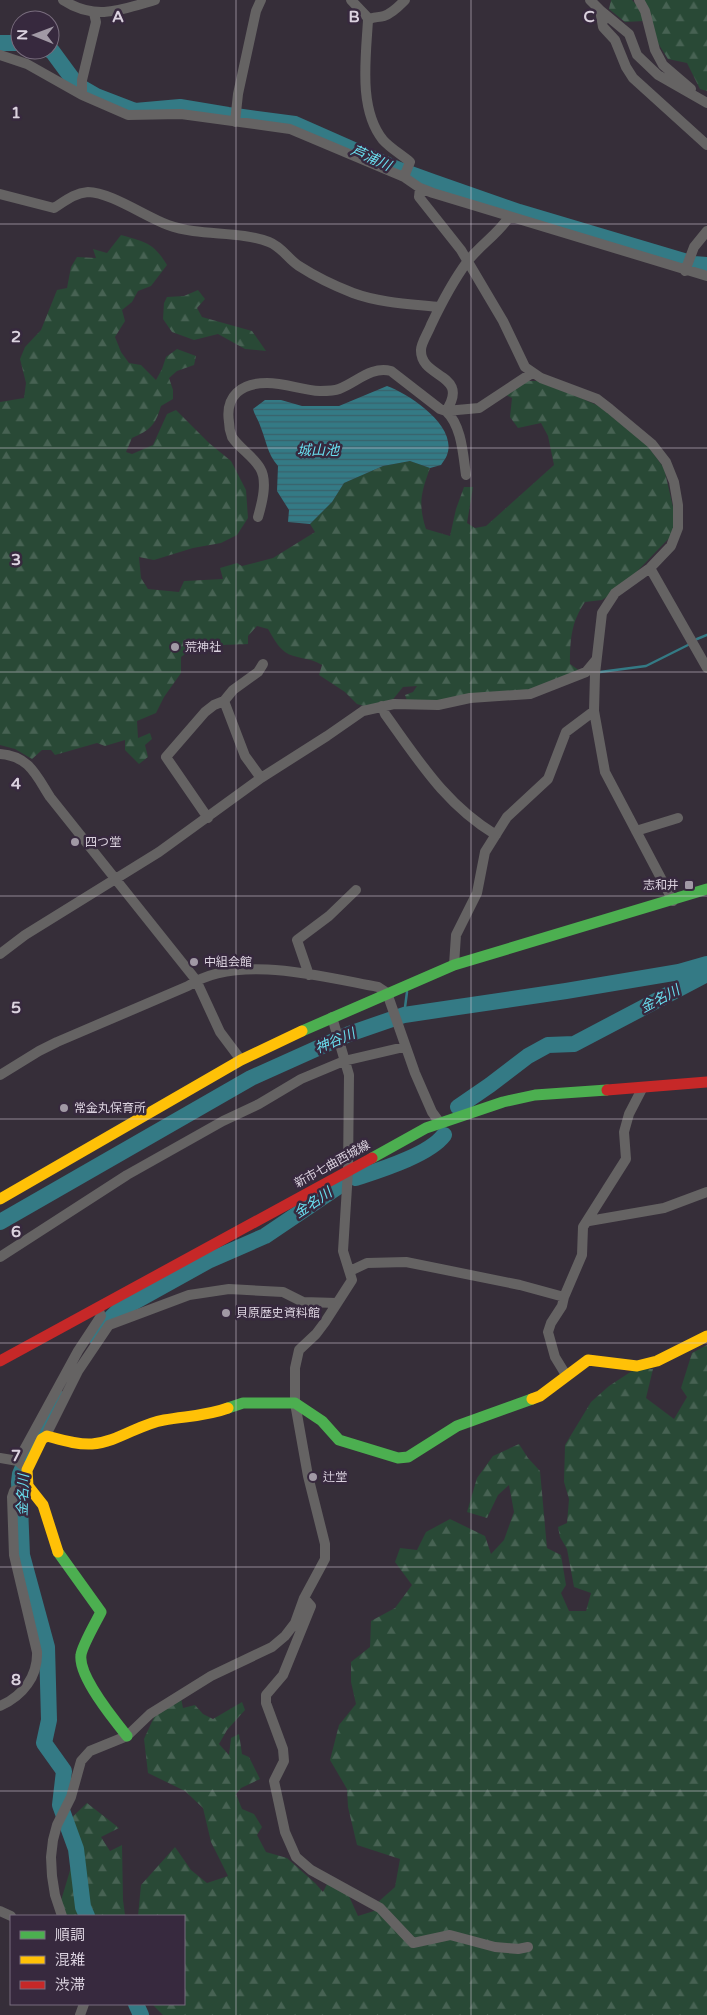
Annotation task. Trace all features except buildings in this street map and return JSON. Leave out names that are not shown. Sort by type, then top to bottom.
[{"type":"street","points":[[63,0],[77,4],[94,13],[120,11],[155,0]]},
{"type":"street","points":[[236,118],[238,94],[256,12],[261,0]]},
{"type":"street","points":[[351,0],[369,19]]},
{"type":"street","points":[[369,19],[385,16],[393,12],[405,0]]},
{"type":"street","points":[[590,0],[628,34],[636,55],[658,75],[707,103]]},
{"type":"street","points":[[638,0],[645,11],[654,50],[663,65],[707,103]]},
{"type":"street","points":[[600,10],[603,27],[615,40],[626,67],[633,78],[707,145]]},
{"type":"street","points":[[82,90],[96,22],[94,13]]},
{"type":"street","points":[[369,19],[366,98],[383,140],[410,162],[406,173]]},
{"type":"street","points":[[0,55],[27,64],[82,90],[128,115],[180,114],[236,118],[302,132],[406,173],[420,188],[508,217],[707,276]]},
{"type":"street","points":[[420,188],[419,197],[468,262],[503,321],[525,367],[541,378],[597,399],[652,444],[666,462],[674,482],[678,505],[678,528],[671,546],[650,568],[615,594],[602,614],[596,659],[594,711],[606,772],[673,901]]},
{"type":"street","points":[[0,194],[54,208],[76,194],[90,192],[109,198],[169,226],[202,234],[253,238],[271,243],[286,253],[297,264],[317,276],[353,293],[374,300],[440,306]]},
{"type":"street","points":[[446,411],[453,401],[453,388],[426,366],[421,349],[440,306],[468,262],[508,217]]},
{"type":"street","points":[[686,269],[694,247],[707,230]]},
{"type":"street","points":[[258,517],[262,502],[263,480],[261,468],[232,437],[229,428],[228,405],[233,394],[267,383],[320,391],[337,390],[374,370],[383,369],[391,371],[454,418],[466,475]]},
{"type":"street","points":[[446,411],[479,408],[532,373]]},
{"type":"street","points":[[650,568],[707,668]]},
{"type":"street","points":[[0,954],[25,934],[117,879],[208,818],[260,778],[327,736],[364,710],[394,704],[438,706],[470,698],[530,694],[586,672],[596,659]]},
{"type":"street","points":[[208,818],[166,757],[205,712],[214,704],[224,701],[233,690],[258,672],[263,664]]},
{"type":"street","points":[[224,701],[245,756],[260,778]]},
{"type":"street","points":[[382,706],[385,714],[440,789],[474,821],[496,835]]},
{"type":"street","points":[[454,965],[456,935],[477,893],[484,852],[507,817],[548,779],[566,732],[594,711]]},
{"type":"street","points":[[0,754],[13,755],[31,767],[50,797],[196,980],[220,1032],[241,1060]]},
{"type":"street","points":[[636,831],[678,818]]},
{"type":"street","points":[[0,1199],[241,1060],[332,1017],[388,995],[454,965],[673,901],[707,889]]},
{"type":"street","points":[[309,975],[297,940],[329,916],[356,890]]},
{"type":"street","points":[[0,1075],[51,1045],[188,986],[196,980],[226,972],[259,969],[309,975],[378,987],[388,995],[402,1033],[404,1046],[432,1112],[440,1123]]},
{"type":"street","points":[[62,1915],[55,1895],[51,1857],[56,1825],[67,1806],[81,1761],[90,1751],[128,1736],[150,1714],[211,1676],[272,1647],[286,1636],[295,1623],[304,1598],[325,1559],[325,1544],[308,1476],[295,1403],[295,1368],[299,1350],[316,1334],[352,1280],[343,1251],[348,1171],[348,1075],[332,1017]]},
{"type":"street","points":[[0,1258],[128,1175],[222,1121],[259,1104],[301,1079],[344,1061],[404,1046]]},
{"type":"street","name":"新市七曲西城線","points":[[0,1361],[426,1128],[504,1102],[535,1095],[707,1082]]},
{"type":"street","points":[[566,1375],[556,1357],[548,1332],[551,1323],[562,1306],[582,1255],[583,1227],[589,1221],[626,1159],[624,1132],[629,1114],[643,1087]]},
{"type":"street","points":[[589,1221],[664,1208],[707,1192]]},
{"type":"street","points":[[350,1271],[367,1263],[406,1262],[520,1285],[564,1297]]},
{"type":"street","points":[[128,1736],[112,1718],[87,1677],[81,1660],[80,1655],[101,1612],[57,1551],[43,1504],[28,1486],[27,1470],[42,1439],[47,1436],[78,1371],[109,1325],[189,1295],[229,1289],[283,1292],[303,1302],[337,1303]]},
{"type":"street","points":[[18,1462],[78,1351],[101,1316],[98,1308]]},
{"type":"street","points":[[47,1436],[75,1444],[93,1444],[116,1438],[144,1425],[164,1420],[213,1414],[243,1403],[295,1403],[322,1422],[340,1440],[398,1458],[408,1457],[457,1426],[540,1396],[588,1360],[637,1366],[650,1363],[707,1336]]},
{"type":"street","points":[[0,1458],[18,1462],[27,1470]]},
{"type":"street","points":[[0,1706],[16,1697],[29,1683],[38,1664],[37,1652],[14,1554],[12,1508],[14,1491],[28,1486]]},
{"type":"street","points":[[304,1598],[311,1606],[283,1674],[266,1696],[266,1703],[283,1749],[284,1761],[274,1781],[285,1832],[296,1857],[311,1870],[380,1908],[413,1943],[450,1935],[495,1947],[528,1947]]},
{"type":"green space","points":[[611,0],[632,0],[642,11],[644,21],[625,22],[609,9]]},
{"type":"green space","points":[[644,0],[707,0],[707,91],[700,89],[687,63],[668,59],[654,37]]},
{"type":"green space","points":[[121,235],[136,239],[153,247],[167,265],[151,286],[138,291],[132,302],[122,310],[125,321],[115,337],[121,352],[129,363],[141,365],[156,380],[166,357],[177,349],[196,356],[194,365],[177,371],[169,378],[173,390],[173,399],[161,406],[151,426],[132,438],[126,452],[132,454],[153,445],[167,414],[176,410],[209,443],[231,461],[246,490],[248,518],[237,535],[221,543],[193,548],[154,560],[139,557],[141,578],[148,589],[179,592],[184,581],[223,579],[220,568],[237,563],[242,566],[273,558],[315,532],[310,524],[332,502],[344,483],[383,466],[410,461],[430,468],[424,485],[421,505],[426,529],[450,536],[456,509],[464,487],[473,487],[467,523],[475,528],[486,526],[554,465],[548,436],[541,423],[518,428],[510,417],[512,398],[504,394],[523,381],[542,381],[599,406],[647,445],[664,468],[676,520],[672,535],[622,587],[602,600],[585,602],[580,609],[572,632],[570,664],[580,671],[529,691],[410,709],[405,695],[413,692],[417,686],[403,687],[390,703],[370,708],[357,704],[345,692],[319,675],[322,665],[285,652],[275,641],[268,629],[257,626],[248,636],[248,644],[204,647],[181,657],[181,673],[164,697],[156,713],[137,721],[138,738],[150,733],[152,739],[145,745],[148,757],[139,764],[125,750],[125,740],[105,746],[97,743],[55,755],[51,750],[42,750],[32,759],[15,749],[0,745],[0,402],[24,398],[26,383],[20,359],[25,347],[41,330],[57,290],[67,288],[71,267],[77,257],[96,258],[93,249],[107,253]]},
{"type":"green space","points":[[198,290],[205,299],[197,308],[202,317],[252,331],[266,351],[245,349],[218,334],[194,340],[172,332],[163,319],[164,303],[167,297],[184,296]]},
{"type":"green space","points":[[707,1345],[707,2015],[163,2015],[153,2005],[185,2005],[185,1915],[138,1915],[141,1885],[175,1847],[191,1870],[207,1883],[228,1876],[211,1842],[203,1808],[185,1791],[148,1773],[144,1739],[155,1715],[181,1698],[183,1708],[195,1705],[203,1714],[213,1719],[242,1702],[245,1710],[227,1730],[219,1744],[229,1755],[231,1738],[239,1734],[242,1754],[249,1757],[260,1779],[241,1788],[236,1794],[242,1809],[254,1814],[262,1827],[257,1835],[266,1852],[287,1858],[323,1892],[328,1882],[348,1894],[358,1916],[377,1910],[377,1903],[395,1887],[400,1859],[357,1845],[348,1807],[347,1789],[330,1760],[339,1725],[356,1704],[351,1682],[351,1662],[370,1647],[371,1621],[395,1608],[412,1585],[395,1562],[400,1548],[417,1550],[426,1532],[450,1519],[485,1536],[491,1554],[504,1540],[514,1512],[509,1485],[498,1495],[487,1518],[467,1512],[477,1478],[493,1456],[519,1444],[540,1471],[547,1548],[561,1555],[566,1585],[561,1593],[569,1611],[586,1611],[591,1593],[574,1587],[567,1549],[560,1537],[558,1527],[567,1523],[569,1499],[564,1482],[565,1445],[591,1402],[609,1386],[635,1369],[653,1369],[646,1398],[674,1419],[687,1397],[681,1388],[692,1353]]},
{"type":"green space","points":[[87,1803],[119,1828],[101,1837],[110,1851],[122,1845],[125,1915],[66,1915],[60,1904],[74,1857],[75,1840],[67,1822]]},
{"type":"water","name":"城山池","points":[[387,386],[419,404],[439,423],[445,433],[448,444],[447,455],[441,465],[430,468],[410,461],[383,466],[344,483],[332,502],[310,524],[288,522],[289,510],[277,491],[278,466],[269,452],[253,409],[265,400],[281,400],[302,406],[339,406]]},
{"type":"waterway","name":"芦浦川","points":[[0,43],[10,43]]},
{"type":"waterway","name":"芦浦川","points":[[59,60],[77,85],[96,96],[135,111],[180,107],[295,124],[397,169],[519,212],[694,264],[707,265]]},
{"type":"waterway","points":[[697,639],[707,635]]},
{"type":"waterway","points":[[600,672],[646,666],[690,644]]},
{"type":"waterway","name":"神谷川","points":[[0,1222],[251,1078],[349,1034],[404,1015],[679,972],[707,964]]},
{"type":"waterway","name":"金名川","points":[[458,1107],[528,1056],[548,1045],[574,1044],[707,974]]},
{"type":"waterway","points":[[404,1015],[407,992]]},
{"type":"waterway","name":"金名川","points":[[356,1178],[416,1155],[437,1142],[444,1135]]},
{"type":"waterway","name":"金名川","points":[[96,1337],[103,1326],[118,1311],[208,1261],[265,1236],[339,1186]]},
{"type":"waterway","name":"金名川","points":[[60,1399],[28,1455],[20,1474],[22,1555],[47,1647],[49,1720],[44,1743],[64,1771],[60,1805],[76,1849],[83,1907],[87,1915]]},
{"type":"waterway","name":"金名川","points":[[136,2005],[141,2015]]},
{"type":"traffic: fast","points":[[302,1031],[454,965],[707,889]]},
{"type":"traffic: fast","points":[[372,1158],[426,1128],[503,1102],[535,1095],[607,1090]]},
{"type":"traffic: fast","points":[[228,1408],[243,1403],[295,1403],[322,1421],[339,1440],[398,1458],[408,1457],[457,1426],[532,1399]]},
{"type":"traffic: fast","points":[[58,1552],[101,1612],[84,1646],[81,1655],[82,1664],[91,1686],[127,1736]]},
{"type":"traffic: slow","points":[[0,1199],[241,1060],[302,1031]]},
{"type":"traffic: slow","points":[[532,1399],[540,1396],[588,1360],[637,1366],[657,1361],[707,1336]]},
{"type":"traffic: slow","points":[[58,1552],[43,1505],[28,1486],[27,1470],[42,1439],[47,1436],[81,1444],[102,1443],[155,1422],[228,1408]]},
{"type":"traffic: jam","points":[[607,1090],[707,1082]]},
{"type":"traffic: jam","points":[[0,1361],[372,1158]]},
{"type":"place","name":"荒神社","points":[[175,647]]},
{"type":"place","name":"四つ堂","points":[[75,842]]},
{"type":"place","name":"志和井","points":[[689,885]]},
{"type":"place","name":"中組会館","points":[[194,962]]},
{"type":"place","name":"常金丸保育所","points":[[64,1108]]},
{"type":"place","name":"貝原歴史資料館","points":[[226,1313]]},
{"type":"place","name":"辻堂","points":[[313,1477]]}]
